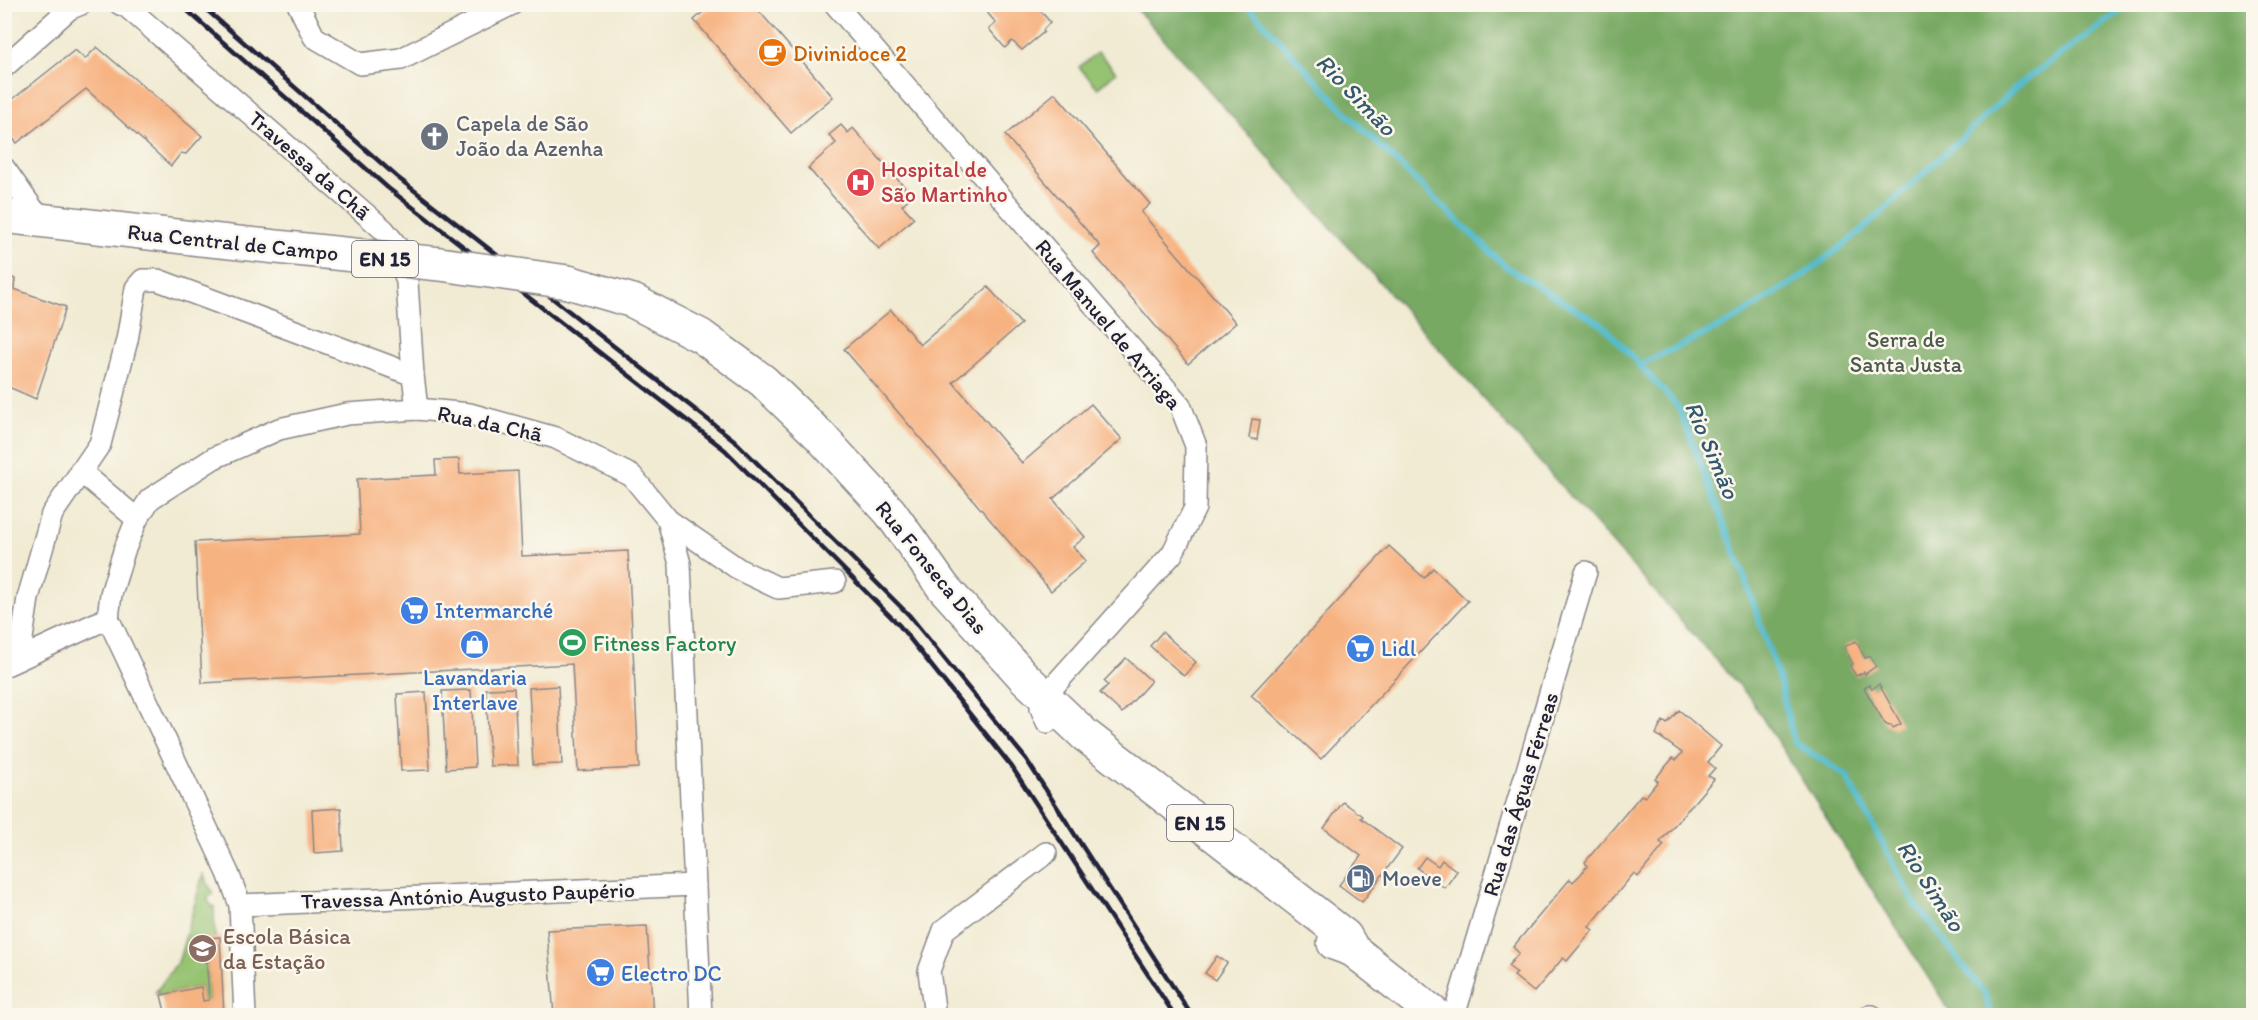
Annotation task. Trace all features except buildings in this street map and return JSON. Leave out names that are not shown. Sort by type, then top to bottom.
[{"type":"main road","name":"Rua Central de Campo","points":[[4,216],[42,222],[440,264],[568,282]]},
{"type":"main road","name":"Rua Fonseca Dias","points":[[568,282],[633,301],[701,336],[763,381],[820,436],[890,512],[943,587],[1046,710]]},
{"type":"main road","name":"Rua Fonseca Dias","points":[[844,464],[875,514],[943,611],[997,672],[1046,710],[1085,735],[1345,936],[1353,950],[1437,1016]]},
{"type":"street","points":[[4,66],[69,9],[81,4]]},
{"type":"street","name":"Travessa da Chã","points":[[120,4],[126,6],[375,222],[396,245],[406,282],[413,375]]},
{"type":"street","points":[[297,4],[314,37],[360,64],[401,59],[512,4]]},
{"type":"street","name":"Rua Manuel de Arriaga","points":[[835,4],[1180,405],[1196,446],[1195,508],[1172,554],[1046,710]]},
{"type":"street","points":[[4,168],[42,222]]},
{"type":"street","points":[[12,663],[52,514],[100,444],[127,340],[136,288],[143,280],[158,280],[413,375]]},
{"type":"street","name":"Rua da Chã","points":[[413,375],[417,409],[470,414],[556,438],[632,476],[668,520],[740,570],[777,588],[835,582]]},
{"type":"street","points":[[245,1016],[240,905],[228,873],[108,618],[114,583],[137,519],[150,499],[214,458],[279,429],[348,414],[417,409]]},
{"type":"street","points":[[80,471],[137,519]]},
{"type":"street","points":[[668,520],[680,564],[701,1016]]},
{"type":"street","name":"Rua das Águas Férreas","points":[[1454,1016],[1586,572]]},
{"type":"street","points":[[12,663],[108,618]]},
{"type":"street","points":[[935,1016],[929,971],[944,930],[1046,853]]},
{"type":"street","name":"Travessa António Augusto Paupério","points":[[240,905],[695,885]]},
{"type":"green space","name":"Serra de Santa Justa","points":[[1133,5],[2253,5],[2253,1015],[1952,1015],[1749,697]]},
{"type":"green space","points":[[1098,52],[1116,72],[1098,88],[1079,67]]},
{"type":"green space","points":[[203,874],[213,894],[207,898],[212,907],[214,906],[215,938],[205,939],[209,1000],[203,1001],[201,987],[161,995],[155,993],[179,960]]},
{"type":"waterway","name":"Rio Simão","points":[[1246,4],[1351,118],[1506,267],[1604,326],[1679,408],[1744,576],[1779,679],[1794,742],[1846,775],[1913,901],[1985,994],[1991,1016]]},
{"type":"waterway","points":[[1639,365],[1730,322],[1801,277],[1860,232],[2020,84],[2130,4]]},
{"type":"railway","points":[[180,4],[388,188],[725,450],[899,625],[1012,767],[1175,1016]]},
{"type":"railway","points":[[200,4],[397,177],[734,440],[909,615],[1026,759],[1192,1016]]},
{"type":"place","name":"Divinidoce 2","points":[[772,53]]},
{"type":"place","name":"Capela de São João da Azenha","points":[[435,136]]},
{"type":"place","name":"Hospital de São Martinho","points":[[860,182]]},
{"type":"place","name":"Intermarché","points":[[414,610]]},
{"type":"place","name":"Fitness Factory","points":[[572,643]]},
{"type":"place","name":"Lavandaria Interlave","points":[[475,645]]},
{"type":"place","name":"Lidl","points":[[1360,648]]},
{"type":"place","name":"Moeve","points":[[1361,878]]},
{"type":"place","name":"Escola Básica da Estação","points":[[202,949]]},
{"type":"place","name":"Electro DC","points":[[600,973]]}]
